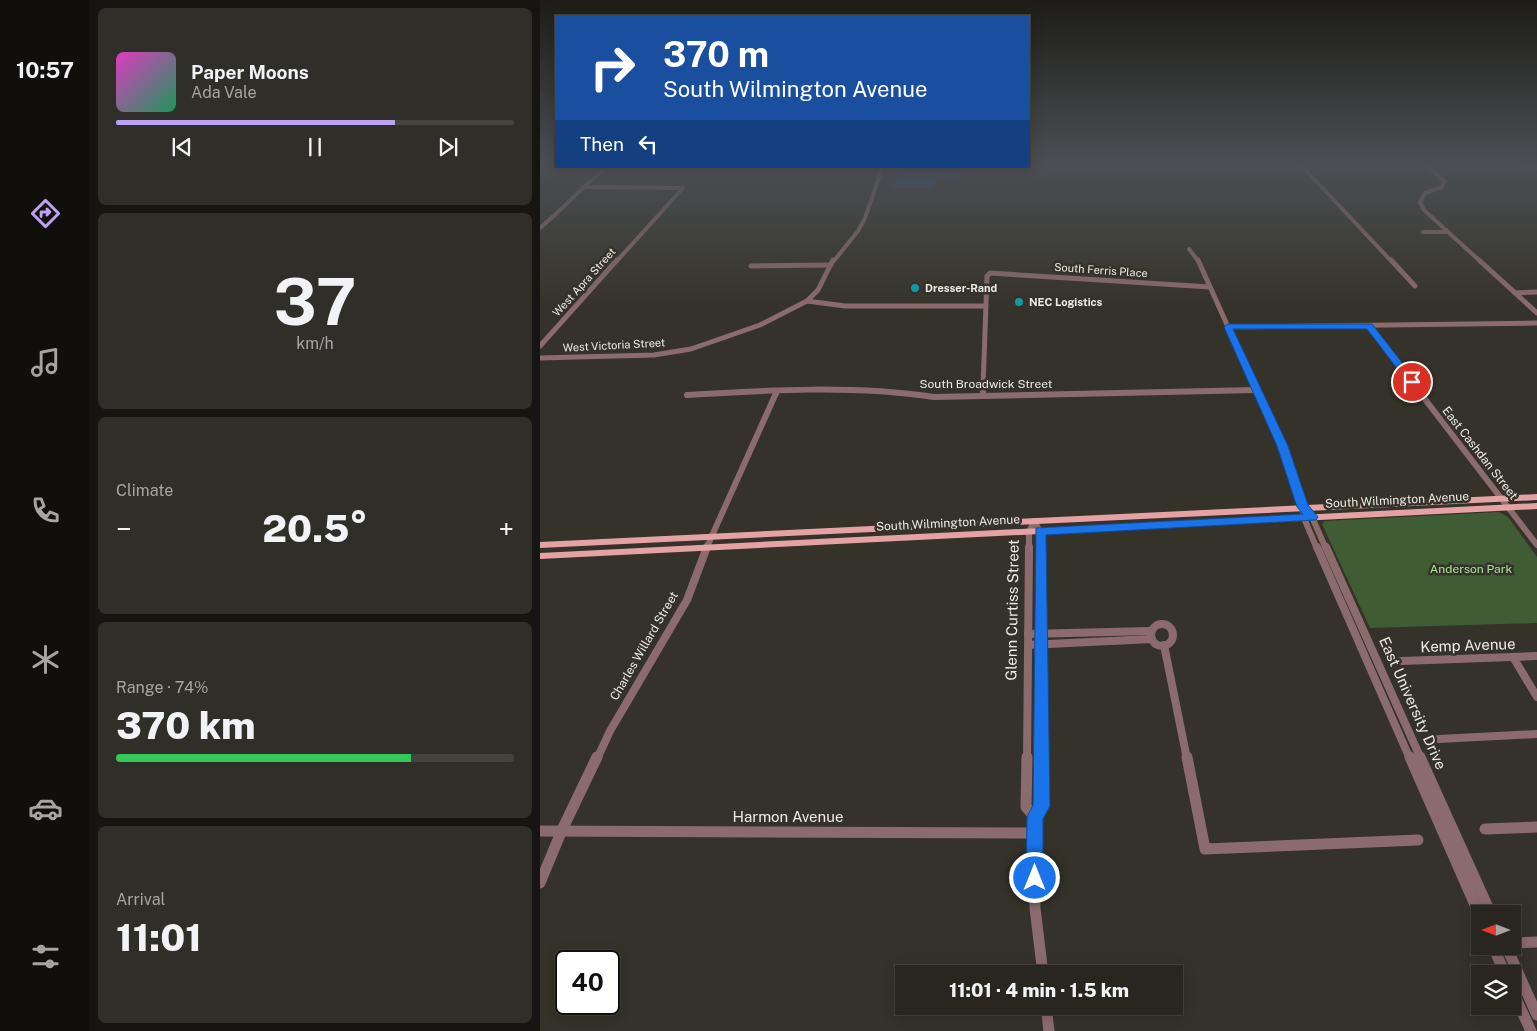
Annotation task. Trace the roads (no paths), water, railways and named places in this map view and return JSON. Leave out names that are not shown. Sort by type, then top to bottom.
[{"type":"main road","name":"South Wilmington Avenue","points":[[540,545],[1537,497]]},
{"type":"main road","name":"South Wilmington Avenue","points":[[540,556],[1537,506]]},
{"type":"street","points":[[540,228],[557,213]]},
{"type":"street","name":"West Apra Street","points":[[540,346],[660,213]]},
{"type":"street","name":"West Victoria Street","points":[[540,358],[654,355],[691,349],[759,325],[807,301],[818,290],[831,265],[854,235],[867,213]]},
{"type":"street","points":[[1346,213],[1415,286]]},
{"type":"street","points":[[1427,213],[1537,313]]},
{"type":"street","points":[[1423,232],[1448,232]]},
{"type":"street","name":"East University Drive","points":[[1189,249],[1196,256],[1282,446],[1303,507],[1487,905]]},
{"type":"street","points":[[750,266],[831,265]]},
{"type":"street","name":"South Ferris Place","points":[[984,306],[986,276],[990,274],[1210,287]]},
{"type":"street","points":[[1515,292],[1537,292]]},
{"type":"street","points":[[807,301],[845,306],[984,306],[983,396]]},
{"type":"street","points":[[1228,327],[1537,323]]},
{"type":"street","name":"East Cashdan Street","points":[[1369,326],[1537,545]]},
{"type":"street","name":"South Broadwick Street","points":[[687,395],[777,391],[886,390],[934,397],[1256,390]]},
{"type":"street","name":"Charles Willard Street","points":[[540,883],[562,830],[610,731],[687,600],[711,536],[777,391]]},
{"type":"street","name":"East University Drive","points":[[1308,518],[1475,905]]},
{"type":"street","points":[[1034,521],[1040,531]]},
{"type":"street","name":"Glenn Curtiss Street","points":[[1034,521],[1029,532],[1026,807],[1035,817]]},
{"type":"street","name":"Glenn Curtiss Street","points":[[1040,531],[1042,806],[1035,817],[1035,908],[1042,965]]},
{"type":"street","points":[[1028,645],[1151,635],[1161,625],[1173,631],[1174,639],[1164,646]]},
{"type":"street","points":[[1028,634],[1151,635],[1164,646],[1205,850],[1418,840]]},
{"type":"street","name":"Kemp Avenue","points":[[1401,661],[1537,656]]},
{"type":"street","points":[[1513,657],[1537,697]]},
{"type":"street","points":[[1440,739],[1537,734]]},
{"type":"street","points":[[1485,828],[1537,827]]},
{"type":"street","name":"Harmon Avenue","points":[[540,831],[1035,833]]},
{"type":"street","points":[[1521,943],[1537,942]]},
{"type":"street","points":[[1510,955],[1537,1015]]},
{"type":"street","points":[[1521,1009],[1531,1031]]},
{"type":"street","points":[[1047,1015],[1049,1031]]},
{"type":"place","name":"Dresser-Rand","points":[[915,288]]},
{"type":"place","name":"NEC Logistics","points":[[1019,302]]},
{"type":"park label","name":"Anderson Park","points":[[1471,569]]}]
